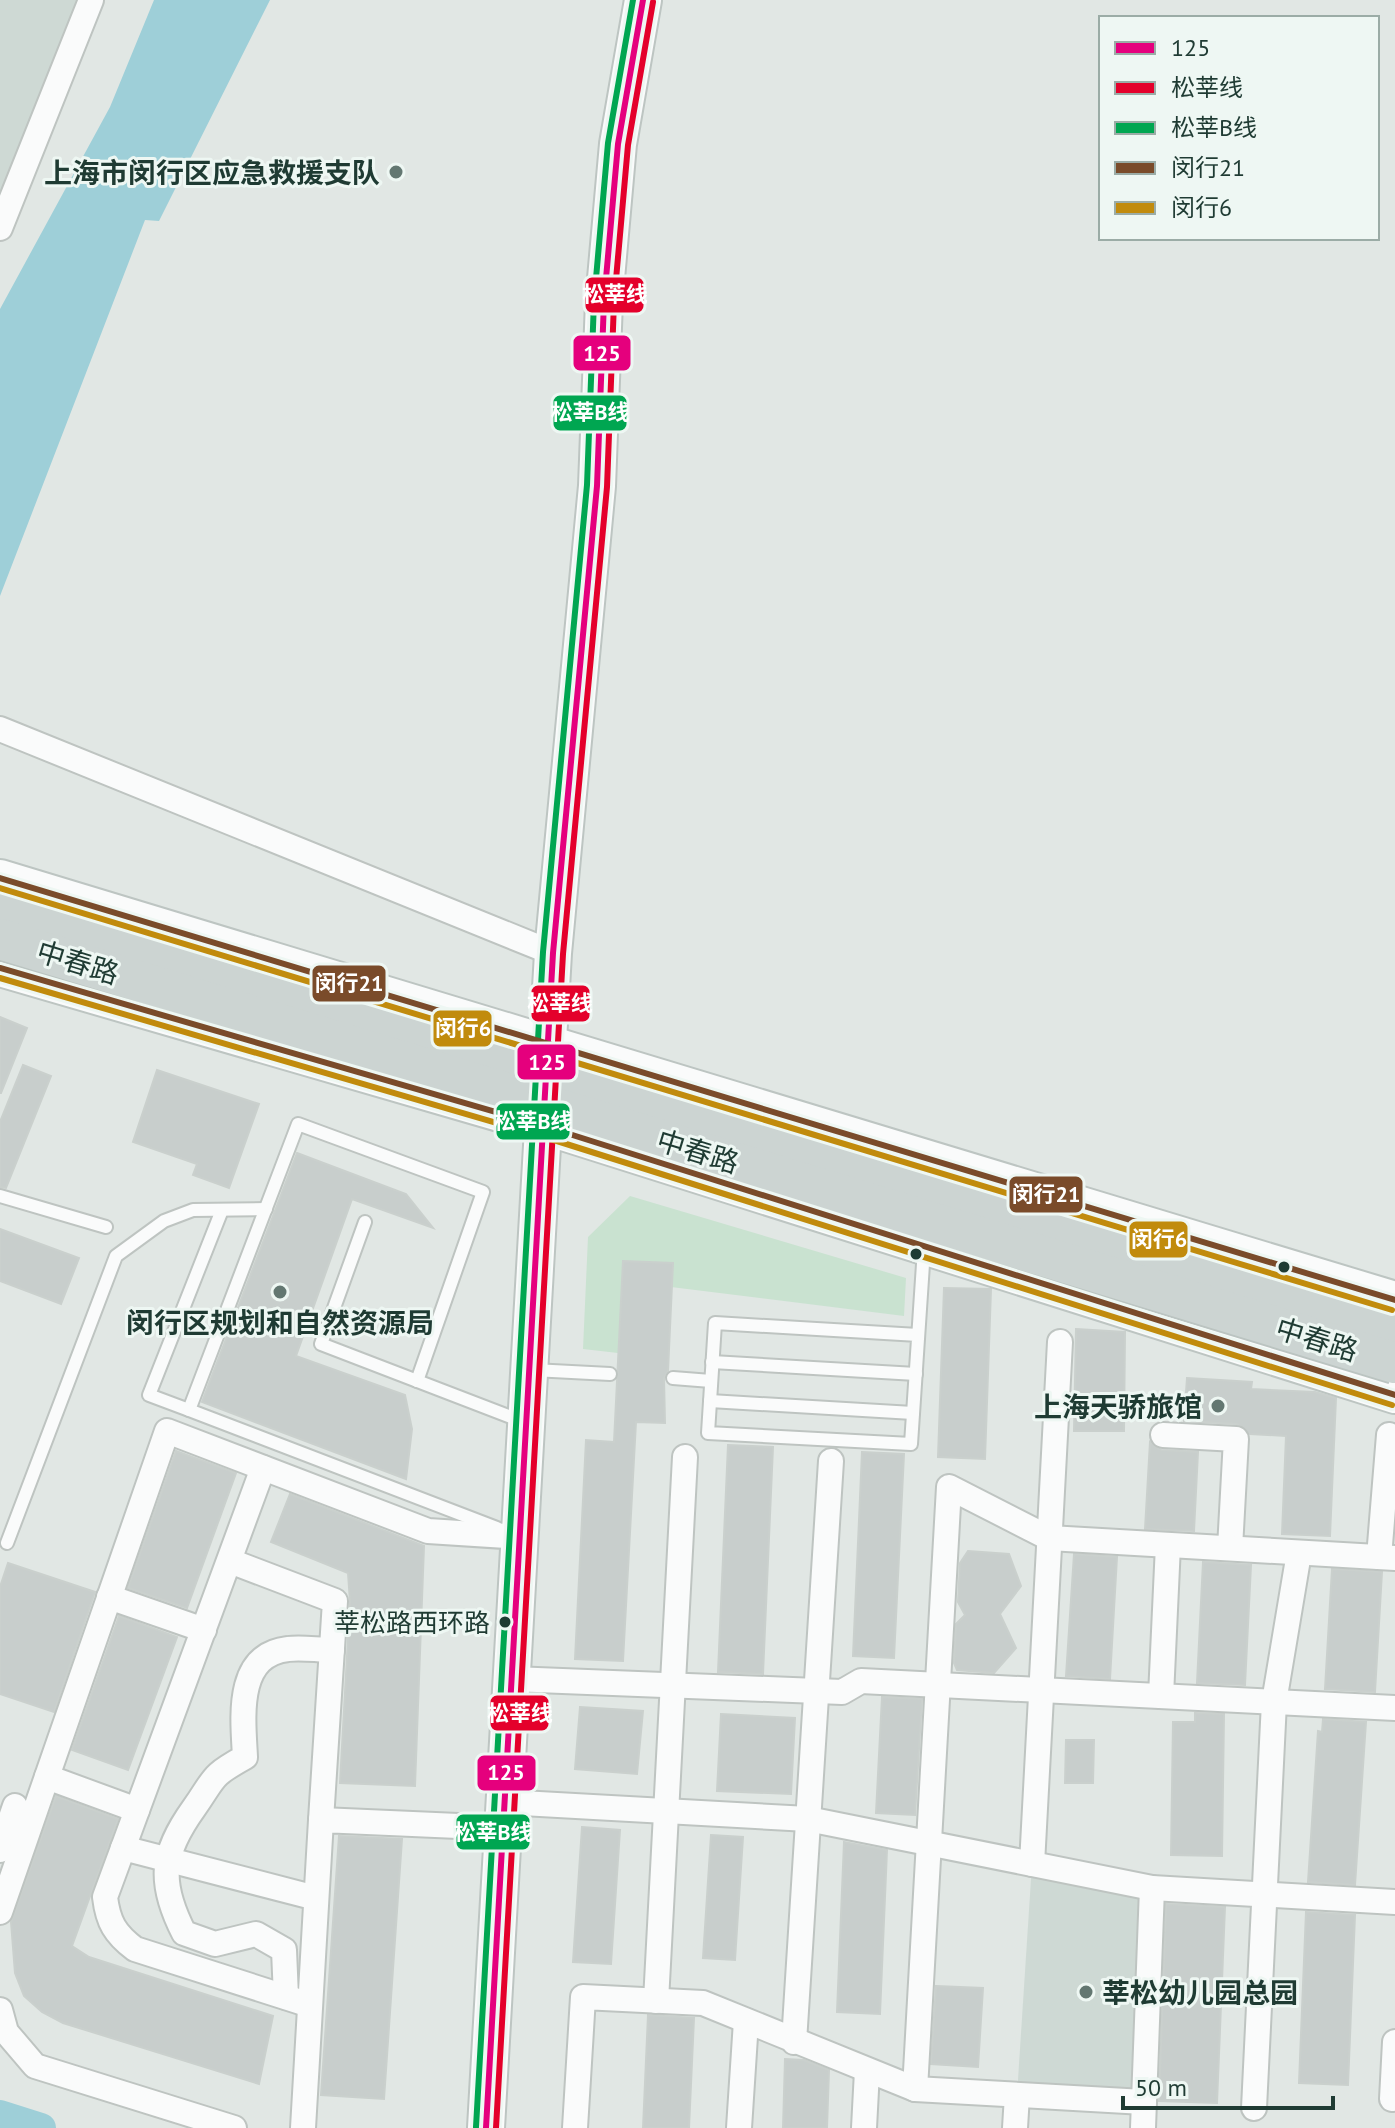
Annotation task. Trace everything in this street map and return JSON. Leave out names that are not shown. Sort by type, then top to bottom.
[{"type":"main road","points":[[486,2128],[553,953],[597,486],[604,301],[618,144],[643,0]]},
{"type":"main road","points":[[0,878],[1395,1300]]},
{"type":"main road","name":"中春路","points":[[0,905],[1395,1328]]},
{"type":"main road","name":"中春路","points":[[0,939],[1395,1363]]},
{"type":"main road","points":[[0,968],[544,1126],[1395,1395]]},
{"type":"street","points":[[0,228],[91,0]]},
{"type":"street","points":[[0,729],[553,953]]},
{"type":"street","points":[[1032,1864],[1060,1342]]},
{"type":"street","points":[[0,1912],[167,1431],[428,1531],[520,1537]]},
{"type":"street","points":[[1163,1435],[1236,1439],[1230,1548]]},
{"type":"street","points":[[915,2089],[949,1487],[1049,1538],[1387,1558],[1389,1435]]},
{"type":"street","points":[[656,2001],[685,1457]]},
{"type":"street","points":[[794,2042],[831,1461]]},
{"type":"street","points":[[263,1468],[105,1897],[107,1918],[117,1936],[135,1949],[310,2005]]},
{"type":"street","points":[[1161,1696],[1168,1545]]},
{"type":"street","points":[[1254,2108],[1274,1702],[1299,1553]]},
{"type":"street","points":[[230,1561],[335,1601],[303,2128]]},
{"type":"street","points":[[109,1597],[204,1630]]},
{"type":"street","points":[[286,1997],[284,1950],[256,1934],[215,1944],[184,1933],[171,1908],[166,1859],[175,1834],[214,1774],[245,1757],[245,1683],[267,1654],[288,1649],[332,1650]]},
{"type":"street","points":[[512,1679],[842,1692],[861,1681],[1395,1708]]},
{"type":"street","points":[[47,1777],[137,1810]]},
{"type":"street","points":[[0,1850],[15,1806]]},
{"type":"street","points":[[321,1820],[666,1811],[808,1819],[1152,1888],[1395,1902]]},
{"type":"street","points":[[123,1848],[316,1898]]},
{"type":"street","points":[[1143,2128],[1152,1888]]},
{"type":"street","points":[[575,2128],[583,1997],[703,2003],[915,2089],[1144,2102]]},
{"type":"street","points":[[0,2010],[6,2032],[35,2066],[234,2128]]},
{"type":"street","points":[[739,2128],[746,2021]]},
{"type":"street","points":[[1392,2099],[1395,2042]]},
{"type":"street","points":[[864,2128],[867,2071]]},
{"type":"street","points":[[1015,2128],[1017,2095]]},
{"type":"lane","points":[[189,1410],[298,1124],[483,1192],[417,1381]]},
{"type":"lane","points":[[0,1196],[106,1227]]},
{"type":"lane","points":[[7,1543],[116,1256],[164,1221],[193,1210],[266,1209]]},
{"type":"lane","points":[[222,1210],[149,1395],[520,1537]]},
{"type":"lane","points":[[365,1222],[321,1344],[527,1423]]},
{"type":"lane","points":[[918,1335],[715,1323],[708,1433],[911,1444],[924,1244]]},
{"type":"lane","points":[[712,1362],[916,1374]]},
{"type":"lane","points":[[530,1370],[610,1374]]},
{"type":"lane","points":[[673,1378],[711,1381]]},
{"type":"lane","points":[[710,1401],[913,1413]]},
{"type":"shaded area","points":[[0,0],[92,0],[0,236]]},
{"type":"shaded area","name":"莘松幼儿园总园","points":[[1032,1864],[1152,1888],[1144,2102],[1017,2095]]},
{"type":"green space","points":[[630,1196],[906,1278],[904,1316],[671,1287],[623,1261],[618,1353],[583,1349],[588,1237]]},
{"type":"water","points":[[154,0],[270,0],[159,221],[145,220],[0,596],[0,309],[110,107]]},
{"type":"building","points":[[0,1017],[27,1028],[1,1093],[0,1093]]},
{"type":"building","points":[[23,1065],[51,1076],[6,1188],[0,1187],[0,1122]]},
{"type":"building","points":[[157,1070],[259,1104],[229,1188],[193,1175],[197,1164],[133,1142]]},
{"type":"building","name":"闵行区规划和自然资源局","points":[[297,1153],[406,1194],[433,1228],[352,1199],[296,1356],[405,1395],[412,1429],[406,1479],[202,1402]]},
{"type":"building","points":[[0,1229],[79,1258],[61,1304],[0,1281]]},
{"type":"building","points":[[623,1261],[673,1263],[668,1371],[664,1378],[665,1423],[636,1422],[623,1661],[575,1659],[586,1440],[614,1442]]},
{"type":"building","points":[[944,1288],[991,1289],[985,1459],[938,1457]]},
{"type":"building","points":[[1076,1329],[1125,1332],[1124,1431],[1074,1431]]},
{"type":"building","points":[[1187,1378],[1252,1382],[1251,1389],[1315,1392],[1336,1398],[1330,1536],[1282,1534],[1286,1436],[1250,1434],[1237,1424],[1184,1421]]},
{"type":"building","points":[[1150,1442],[1161,1450],[1198,1452],[1194,1531],[1145,1529]]},
{"type":"building","points":[[728,1445],[773,1447],[763,1674],[718,1672]]},
{"type":"building","points":[[176,1451],[236,1473],[187,1608],[128,1588]]},
{"type":"building","points":[[862,1452],[904,1454],[894,1658],[853,1656]]},
{"type":"building","points":[[290,1494],[424,1546],[415,1786],[340,1783],[350,1602],[348,1573],[271,1542]]},
{"type":"building","points":[[968,1551],[1009,1554],[1021,1586],[1000,1614],[1016,1648],[994,1673],[957,1670],[954,1663],[956,1624],[965,1615],[958,1602],[960,1563]]},
{"type":"building","points":[[1074,1554],[1117,1557],[1110,1679],[1066,1676]]},
{"type":"building","points":[[1203,1562],[1251,1565],[1245,1685],[1197,1683]]},
{"type":"building","points":[[8,1563],[95,1592],[54,1712],[0,1694],[0,1587]]},
{"type":"building","points":[[1332,1569],[1382,1572],[1375,1692],[1325,1689]]},
{"type":"building","points":[[119,1616],[177,1637],[128,1770],[72,1750]]},
{"type":"building","points":[[882,1697],[922,1699],[915,1815],[876,1813]]},
{"type":"building","points":[[580,1707],[643,1711],[637,1774],[575,1769]]},
{"type":"building","points":[[1195,1713],[1224,1714],[1222,1856],[1171,1855],[1173,1722],[1195,1722]]},
{"type":"building","points":[[721,1714],[795,1718],[791,1794],[717,1791]]},
{"type":"building","points":[[1323,1719],[1366,1722],[1355,1885],[1308,1882],[1318,1731],[1322,1732]]},
{"type":"building","points":[[1066,1740],[1094,1740],[1093,1783],[1065,1783]]},
{"type":"building","points":[[56,1796],[118,1819],[72,1946],[89,1957],[273,2016],[259,2084],[63,2023],[42,2012],[24,1996],[15,1973],[11,1922]]},
{"type":"building","points":[[582,1827],[620,1830],[611,1964],[573,1962]]},
{"type":"building","points":[[711,1835],[743,1837],[735,1960],[703,1958]]},
{"type":"building","points":[[339,1836],[402,1839],[384,2099],[321,2095]]},
{"type":"building","points":[[844,1842],[887,1850],[880,2014],[837,2012]]},
{"type":"building","points":[[1166,1904],[1225,1907],[1217,2103],[1159,2101]]},
{"type":"building","points":[[1306,1912],[1355,1915],[1348,2085],[1299,2083]]},
{"type":"building","points":[[936,1986],[983,1988],[978,2067],[931,2064]]},
{"type":"building","points":[[648,2015],[694,2018],[689,2128],[643,2128]]},
{"type":"building","points":[[785,2059],[804,2060],[829,2070],[827,2128],[783,2128]]},
{"type":"waterway","points":[[0,2115],[41,2128]]},
{"type":"transit line","name":"松莘B线","points":[[476,2127],[543,952],[587,485],[594,301],[608,143],[633,0]]},
{"type":"transit line","name":"125","points":[[486,2128],[553,953],[597,486],[604,301],[618,144],[643,0]]},
{"type":"transit line","name":"松莘线","points":[[496,2128],[563,954],[607,487],[614,302],[628,145],[653,2]]},
{"type":"transit line","name":"闵行21","points":[[0,878],[1395,1300]]},
{"type":"transit line","name":"闵行6","points":[[0,888],[1392,1310]]},
{"type":"transit line","name":"闵行21","points":[[0,968],[544,1126],[1395,1395]]},
{"type":"transit line","name":"闵行6","points":[[0,978],[541,1136],[1392,1405]]},
{"type":"place","name":"上海市闵行区应急救援支队","points":[[396,172]]},
{"type":"place","name":"闵行区规划和自然资源局","points":[[280,1292]]},
{"type":"place","name":"上海天骄旅馆","points":[[1218,1406]]},
{"type":"place","name":"莘松路西环路","points":[[505,1622]]},
{"type":"place","name":"莘松幼儿园总园","points":[[1086,1992]]}]
